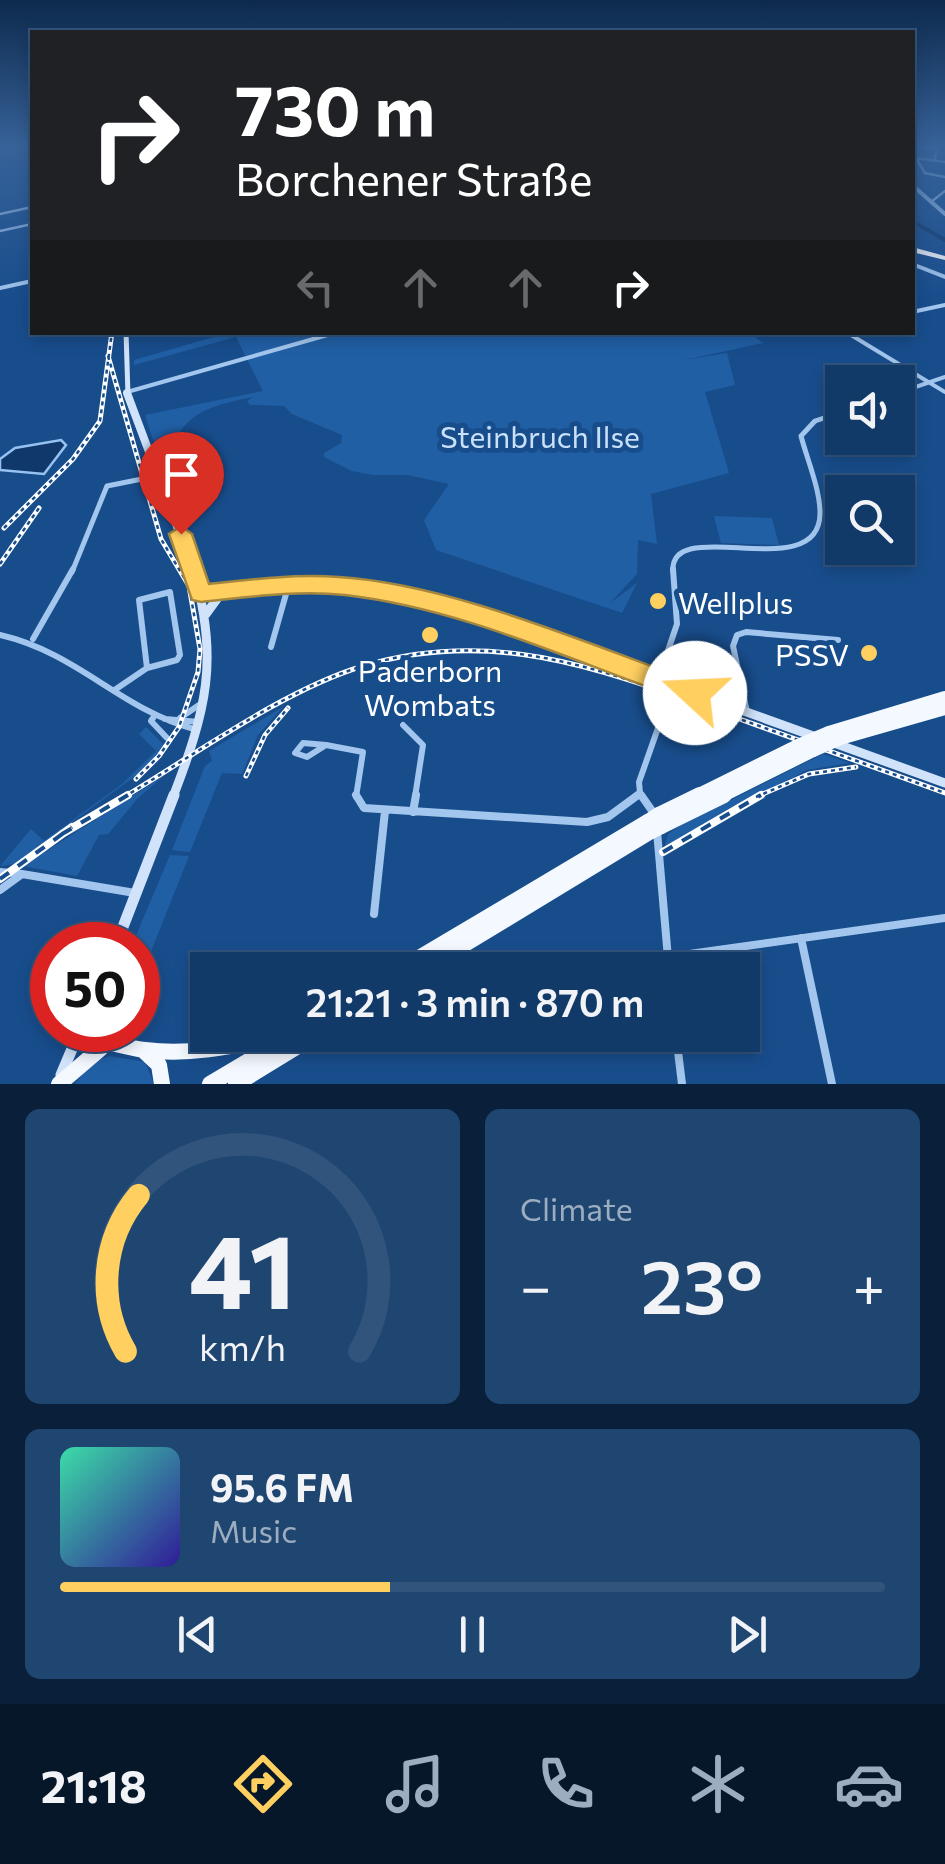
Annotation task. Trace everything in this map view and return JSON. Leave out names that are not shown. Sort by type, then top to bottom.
[{"type":"highway","points":[[915,251],[945,259]]},
{"type":"highway","points":[[431,952],[655,824],[806,748],[945,698]]},
{"type":"highway","points":[[834,735],[945,708]]},
{"type":"highway","points":[[451,952],[655,824]]},
{"type":"highway","points":[[160,1051],[207,1052]]},
{"type":"highway","points":[[58,1084],[93,1052]]},
{"type":"highway","points":[[144,1052],[158,1065],[162,1084]]},
{"type":"highway","points":[[210,1084],[261,1052]]},
{"type":"highway","points":[[239,1083],[289,1052]]},
{"type":"main road","points":[[126,335],[127,392],[201,595],[210,651],[198,726],[126,922]]},
{"type":"main road","points":[[201,595],[289,584],[370,589],[423,599],[945,783]]},
{"type":"main road","points":[[206,614],[227,590]]},
{"type":"main road","points":[[58,1084],[71,1052]]},
{"type":"street","points":[[926,198],[945,214]]},
{"type":"street","points":[[931,202],[937,198]]},
{"type":"street","points":[[0,214],[30,207]]},
{"type":"street","points":[[0,231],[30,224]]},
{"type":"street","points":[[915,265],[945,277]]},
{"type":"street","points":[[0,288],[30,281]]},
{"type":"street","points":[[915,309],[945,305]]},
{"type":"street","points":[[127,392],[327,335]]},
{"type":"street","points":[[851,335],[945,392]]},
{"type":"street","points":[[915,387],[945,377]]},
{"type":"street","points":[[668,952],[656,816],[640,794],[639,782],[658,728],[657,680],[676,624],[678,607],[671,567],[676,555],[698,546],[780,548],[812,537],[820,526],[820,514],[801,436],[810,424],[825,418]]},
{"type":"street","points":[[33,639],[76,564],[107,486],[160,476]]},
{"type":"street","points":[[271,647],[289,584]]},
{"type":"street","points":[[116,689],[147,668],[180,655],[170,592],[139,600],[147,668]]},
{"type":"street","points":[[748,712],[733,646],[737,635],[746,632],[838,640]]},
{"type":"street","points":[[0,634],[33,639],[116,689],[155,719],[198,726]]},
{"type":"street","points":[[177,720],[192,714],[204,700]]},
{"type":"street","points":[[167,738],[151,721],[177,720],[198,726]]},
{"type":"street","points":[[403,725],[423,745],[414,812]]},
{"type":"street","points":[[326,745],[364,752],[358,804],[386,811],[587,822],[608,817],[640,794]]},
{"type":"street","points":[[374,914],[386,811]]},
{"type":"street","points":[[0,872],[138,894]]},
{"type":"street","points":[[0,890],[22,874]]},
{"type":"street","points":[[698,952],[945,918]]},
{"type":"street","points":[[801,938],[832,1084]]},
{"type":"street","points":[[678,1052],[682,1084]]},
{"type":"green space","name":"Steinbruch Ilse","points":[[221,335],[752,335],[763,343],[685,360],[727,353],[735,385],[705,392],[729,473],[651,494],[657,544],[638,540],[637,574],[610,603],[637,583],[622,613],[436,550],[424,520],[449,484],[408,475],[352,471],[324,457],[324,453],[341,443],[342,435],[292,414],[284,406],[250,405],[247,401],[253,397],[207,410],[186,425],[171,450],[166,468],[173,481],[169,489],[145,415],[263,391],[236,337],[134,365],[134,360]]},
{"type":"green space","points":[[714,516],[772,518],[779,545],[721,543]]},
{"type":"green space","points":[[283,707],[258,735],[242,774],[222,773],[190,852],[172,850],[205,766],[212,761],[209,751]]},
{"type":"green space","points":[[146,727],[165,746],[149,766],[15,864],[0,866],[31,829],[44,841],[122,784],[156,751],[139,734]]},
{"type":"green space","points":[[823,754],[849,763],[807,770],[665,846],[668,834],[681,825]]},
{"type":"green space","points":[[164,776],[138,798],[108,834],[99,835],[77,876],[23,866]]},
{"type":"green space","points":[[170,855],[189,856],[160,929],[160,922],[142,922]]},
{"type":"green space","points":[[109,1056],[145,1062],[154,1084],[75,1084],[92,1062]]},
{"type":"shaded area","points":[[61,440],[66,445],[44,474],[0,470],[0,459],[15,448]]},
{"type":"waterway","points":[[915,223],[945,240]]},
{"type":"railway","points":[[109,358],[112,335]]},
{"type":"railway","points":[[4,528],[73,459],[100,421],[109,358]]},
{"type":"railway","points":[[109,358],[161,539],[189,586],[200,649],[198,672],[179,727],[159,756],[136,779]]},
{"type":"railway","points":[[0,564],[39,508]]},
{"type":"railway","points":[[124,797],[272,707],[333,677],[412,655],[459,651],[505,652],[595,670],[945,793]]},
{"type":"railway","points":[[246,776],[265,735],[288,708]]},
{"type":"railway","points":[[756,797],[809,774],[856,767]]},
{"type":"railway","points":[[64,833],[128,795]]},
{"type":"railway","points":[[663,852],[761,795]]},
{"type":"railway","points":[[64,833],[72,827]]},
{"type":"railway","points":[[0,879],[64,833]]},
{"type":"place","name":"Wellplus","points":[[658,601]]},
{"type":"place","name":"Paderborn Wombats","points":[[430,635]]},
{"type":"place","name":"PSSV","points":[[869,653]]},
{"type":"route","points":[[181,534],[201,594],[289,584],[402,594],[452,607],[695,693]]}]
